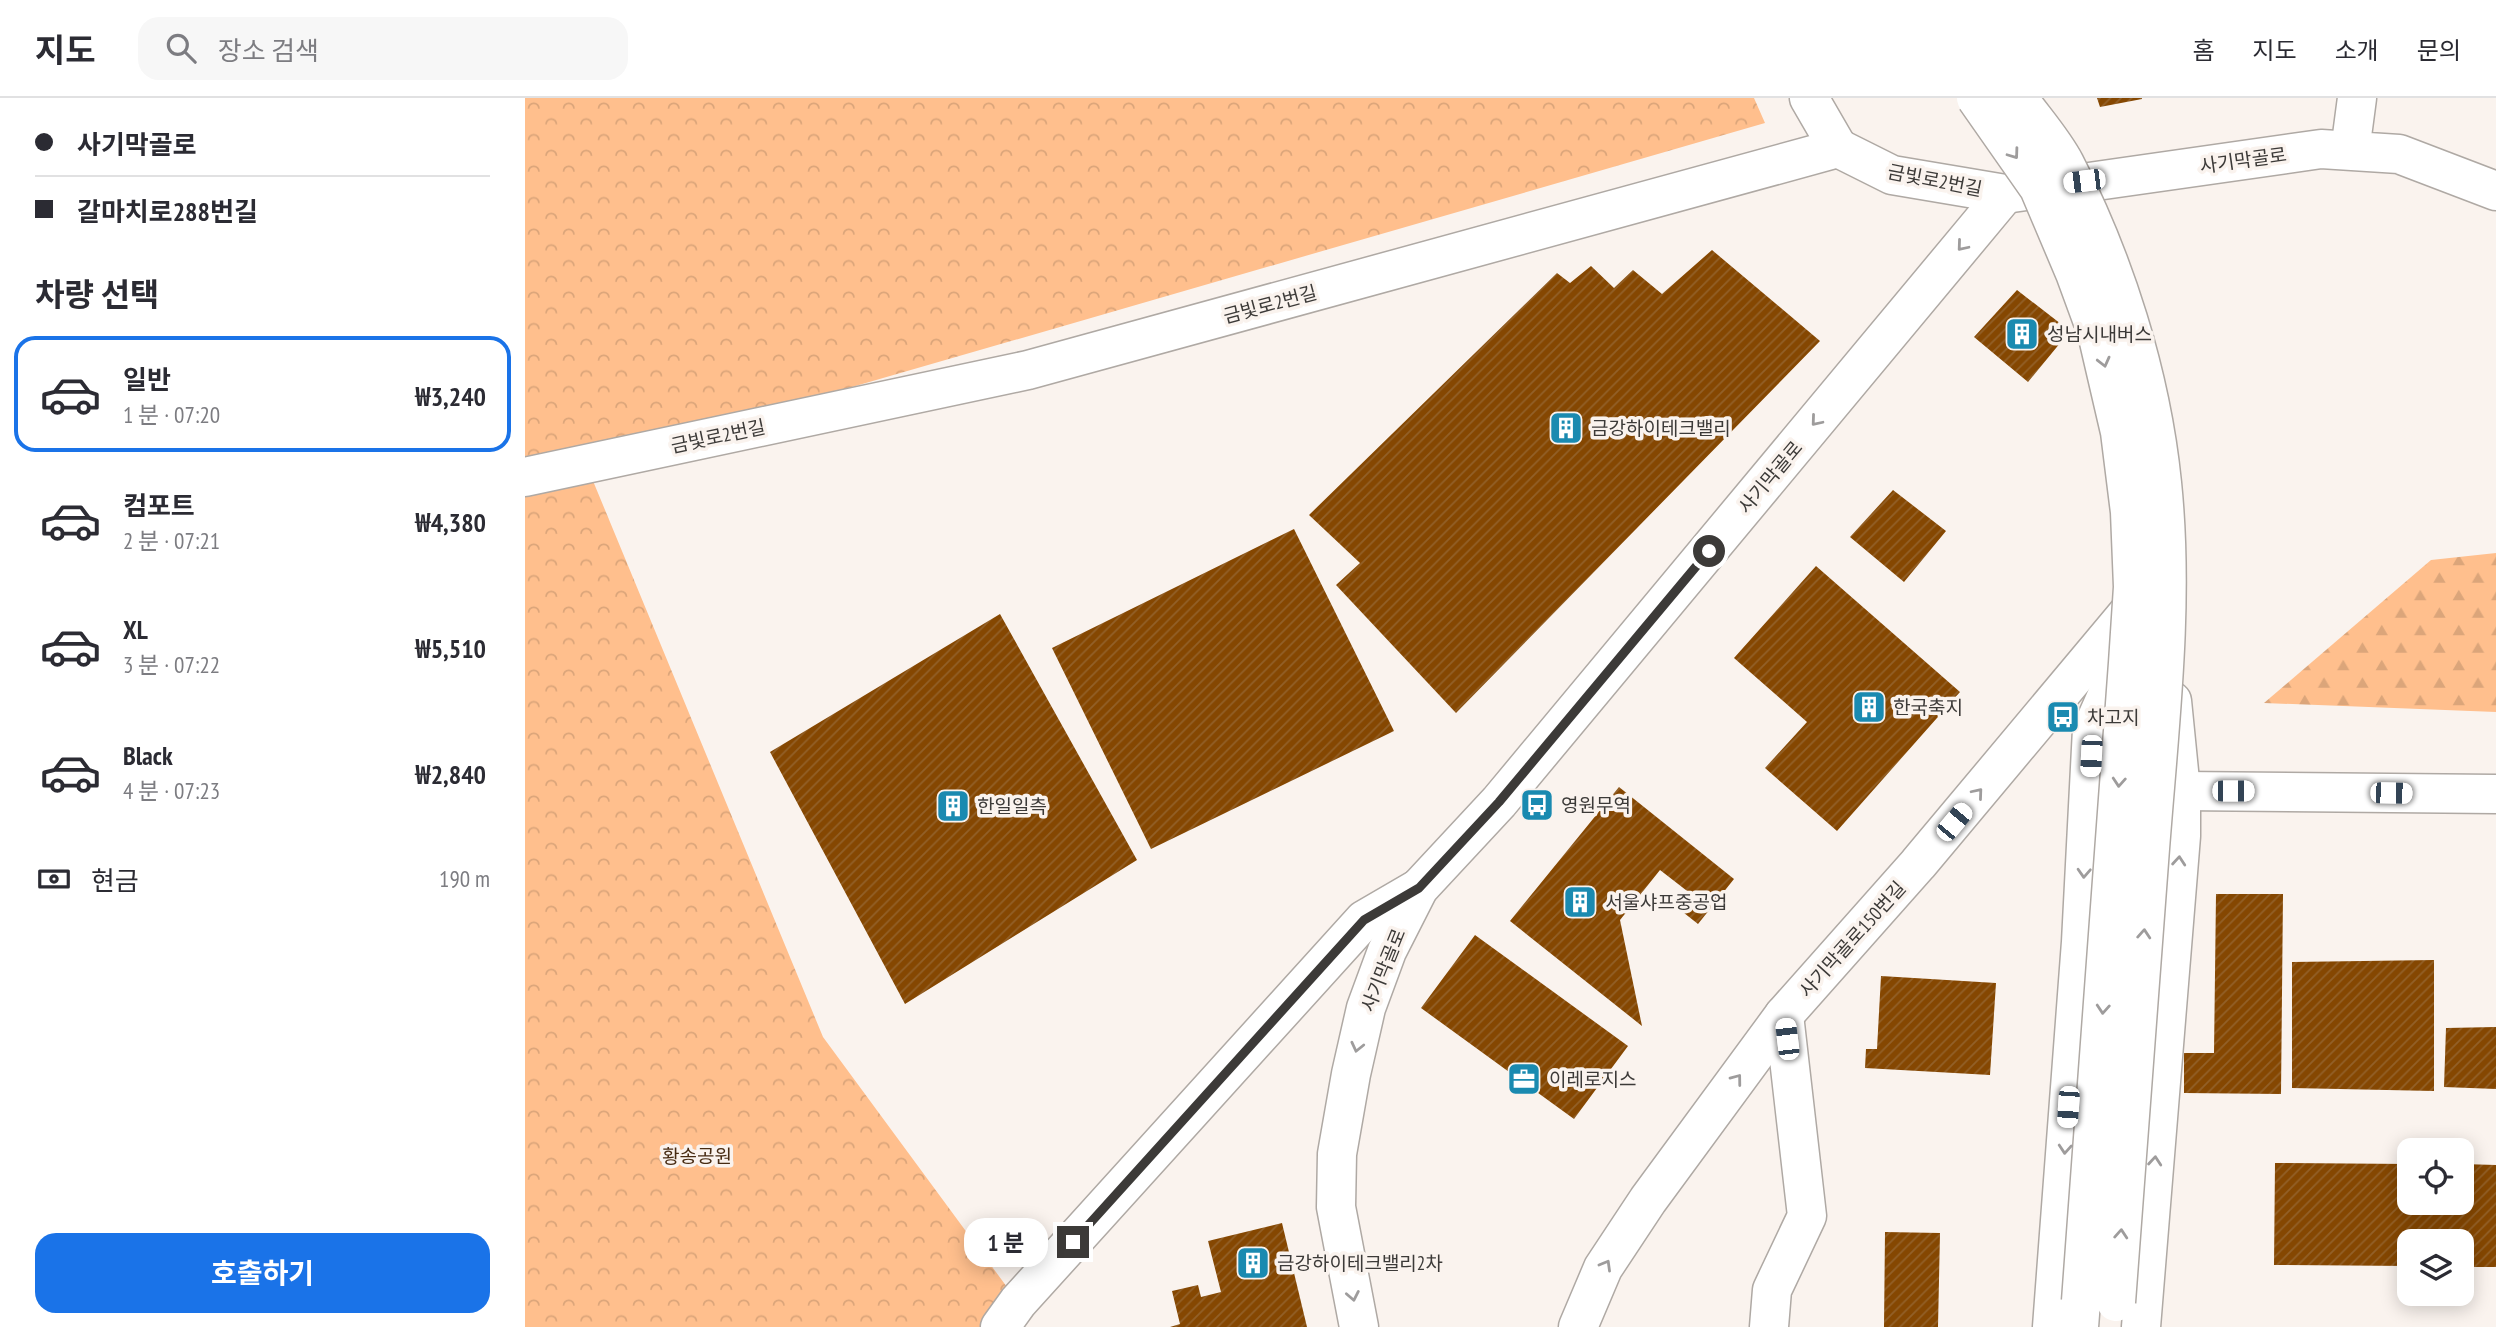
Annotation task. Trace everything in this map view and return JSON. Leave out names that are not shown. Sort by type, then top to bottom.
[{"type":"street","points":[[1809,98],[1838,148]]},
{"type":"street","points":[[1976,98],[2039,188],[2075,273],[2097,333],[2110,383],[2120,432],[2130,512],[2133,587],[2106,1317]]},
{"type":"street","points":[[2018,98],[2064,161],[2120,296],[2139,355],[2154,418],[2162,484],[2166,551],[2164,662],[2106,1317]]},
{"type":"street","points":[[2350,151],[2357,98]]},
{"type":"street","name":"금빛로2번길","points":[[525,477],[1028,370],[1838,148],[1892,175],[2005,194]]},
{"type":"street","name":"사기막골로","points":[[1359,1327],[1336,1207],[1337,1154],[1366,1008],[1387,951],[1419,888],[1499,802],[2005,194],[2066,183],[2321,149],[2399,154],[2496,191]]},
{"type":"street","points":[[2066,183],[2097,255],[2143,400],[2181,791],[2181,836],[2106,1317]]},
{"type":"street","points":[[2052,1327],[2081,942],[2092,729],[2160,575]]},
{"type":"street","name":"사기막골로150번길","points":[[1578,1327],[1602,1268],[1648,1200],[1784,1015],[1918,864],[2160,575]]},
{"type":"street","points":[[2181,791],[2496,794]]},
{"type":"street","points":[[1000,1327],[1018,1302],[1364,920],[1419,888]]},
{"type":"street","points":[[1769,1327],[1772,1290],[1807,1216],[1784,1015]]},
{"type":"green space","name":"황송공원","points":[[525,98],[1754,98],[1765,123],[586,464],[823,1037],[1018,1302],[1000,1327],[525,1327]]},
{"type":"green space","points":[[2496,553],[2496,712],[2264,703],[2431,560]]},
{"type":"building","points":[[2097,98],[2142,98],[2142,99],[2100,107]]},
{"type":"building","name":"금강하이테크밸리","points":[[1712,250],[1820,341],[1456,713],[1336,585],[1360,563],[1309,515],[1557,273],[1570,283],[1591,266],[1614,288],[1633,270],[1662,294]]},
{"type":"building","name":"성남시내버스","points":[[2017,290],[2070,331],[2028,382],[1974,337]]},
{"type":"building","points":[[1893,490],[1946,531],[1904,582],[1850,537]]},
{"type":"building","points":[[1294,529],[1394,731],[1151,849],[1052,648]]},
{"type":"building","name":"한국축지","points":[[1816,566],[1960,692],[1837,831],[1765,768],[1807,722],[1734,658]]},
{"type":"building","name":"한일일측","points":[[1000,614],[1137,860],[905,1004],[770,752]]},
{"type":"building","name":"서울샤프중공업","points":[[1619,787],[1734,879],[1698,924],[1679,909],[1691,894],[1660,870],[1620,920],[1642,1026],[1510,921]]},
{"type":"building","points":[[2216,894],[2283,894],[2281,1094],[2184,1093],[2184,1053],[2214,1053]]},
{"type":"building","points":[[1475,935],[1628,1046],[1574,1119],[1421,1008]]},
{"type":"building","points":[[2434,960],[2434,1091],[2292,1088],[2292,962]]},
{"type":"building","points":[[1881,976],[1996,983],[1990,1075],[1865,1068],[1866,1049],[1877,1049]]},
{"type":"building","points":[[2496,1027],[2496,1089],[2444,1087],[2446,1028]]},
{"type":"building","points":[[2275,1163],[2397,1164],[2397,1215],[2474,1215],[2474,1164],[2496,1165],[2496,1267],[2474,1267],[2474,1229],[2397,1229],[2397,1266],[2274,1265]]},
{"type":"building","name":"금강하이테크밸리2차","points":[[1282,1223],[1307,1327],[1170,1327],[1180,1324],[1172,1291],[1198,1285],[1201,1297],[1221,1292],[1208,1241]]},
{"type":"building","points":[[1885,1232],[1940,1233],[1938,1327],[1884,1327]]},
{"type":"place","name":"성남시내버스","points":[[2022,334]]},
{"type":"place","name":"금강하이테크밸리","points":[[1566,428]]},
{"type":"place","name":"한국축지","points":[[1869,707]]},
{"type":"place","name":"차고지","points":[[2063,717]]},
{"type":"place","name":"영원무역","points":[[1537,805]]},
{"type":"place","name":"한일일측","points":[[953,806]]},
{"type":"place","name":"서울샤프중공업","points":[[1580,902]]},
{"type":"place","name":"이레로지스","points":[[1524,1079]]},
{"type":"place","name":"금강하이테크밸리2차","points":[[1253,1263]]},
{"type":"route","points":[[1073,1242],[1364,920],[1419,888],[1499,802],[1709,551]]}]
